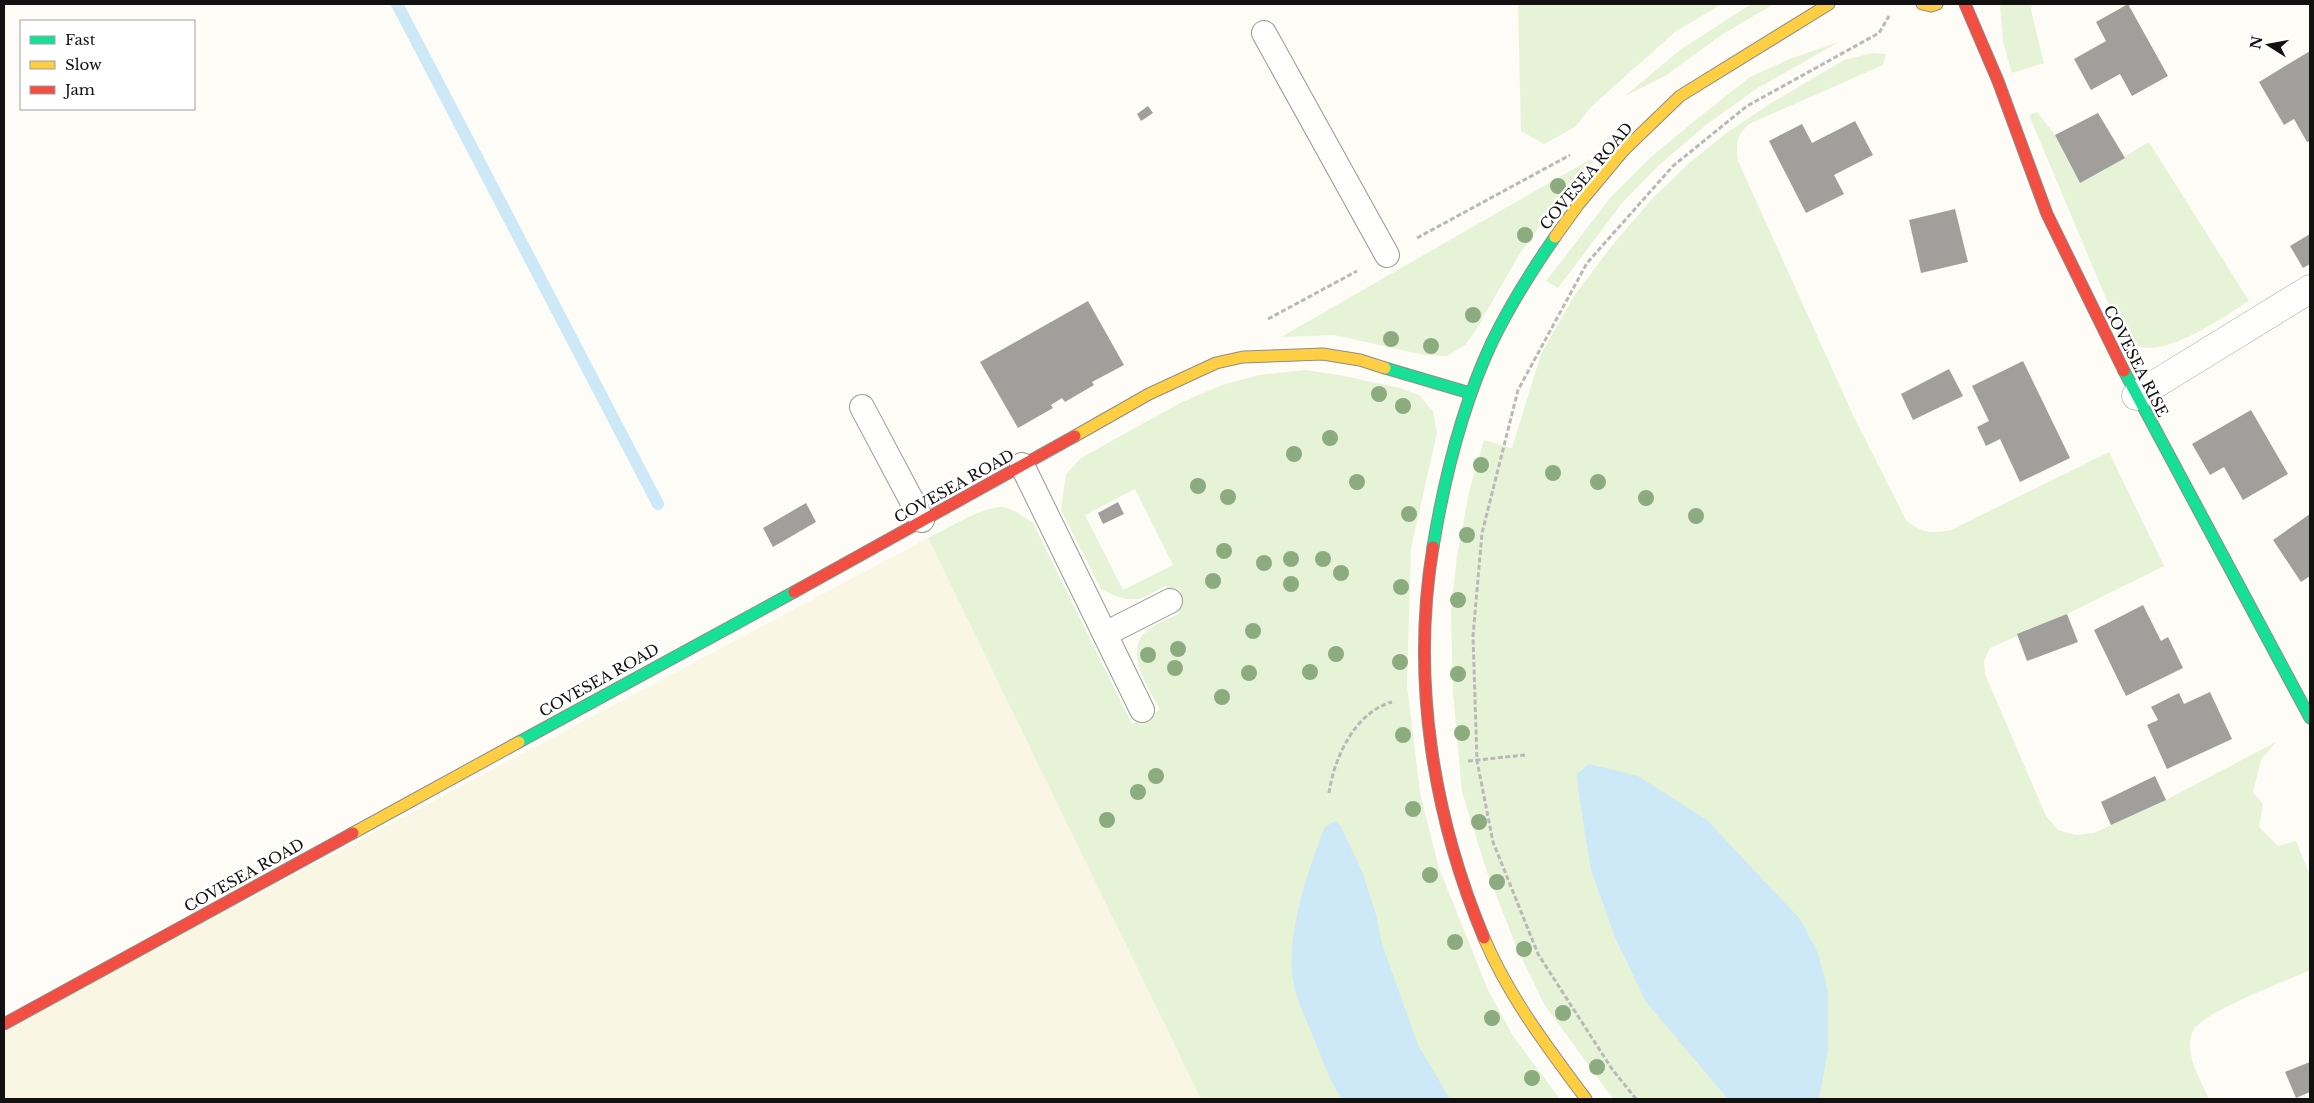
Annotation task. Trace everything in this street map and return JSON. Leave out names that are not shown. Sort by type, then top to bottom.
[{"type":"street","name":"COVESEA ROAD","points":[[4,1024],[1149,394],[1216,363],[1243,357],[1323,354],[1360,360],[1470,393],[1500,326],[1556,232],[1631,144],[1678,97],[1829,4]]},
{"type":"street","points":[[1922,4],[1931,6],[1937,4]]},
{"type":"street","name":"COVESEA RISE","points":[[1965,4],[1998,81],[2047,214],[2136,396],[2310,718]]},
{"type":"street","points":[[2136,396],[2310,289]]},
{"type":"street","points":[[1470,393],[1434,539],[1426,595],[1426,694],[1433,765],[1449,838],[1466,891],[1488,947],[1515,998],[1546,1046],[1586,1099]]},
{"type":"lane","points":[[1264,33],[1387,255]]},
{"type":"lane","points":[[862,407],[922,520]]},
{"type":"lane","points":[[1022,465],[1142,710]]},
{"type":"lane","points":[[1105,634],[1170,600]]},
{"type":"path","points":[[1636,1099],[1612,1069],[1538,954],[1493,842],[1477,760],[1473,636],[1482,533],[1518,390],[1586,263],[1673,166],[1747,106],[1879,34],[1892,11]]},
{"type":"path","points":[[1329,793],[1331,776],[1347,741],[1362,722],[1378,706],[1426,694]]},
{"type":"path","points":[[1433,765],[1525,755]]},
{"type":"shaded area","points":[[928,538],[1201,1099],[4,1099],[4,1029]]},
{"type":"green space","points":[[1518,4],[1722,4],[1675,32],[1592,106],[1575,127],[1544,144],[1521,131]]},
{"type":"green space","points":[[1751,4],[1774,4],[1723,34],[1665,76],[1625,96],[1680,50]]},
{"type":"green space","points":[[2000,4],[2032,4],[2031,10],[2044,63],[2012,73],[2003,42]]},
{"type":"green space","points":[[1839,42],[1756,89],[1706,125],[1658,166],[1622,203],[1558,288],[1546,281],[1611,197],[1650,158],[1698,118],[1750,77],[1792,58]]},
{"type":"green space","points":[[1873,53],[1886,54],[1883,65],[1749,124],[1739,137],[1737,155],[1738,161],[1853,415],[1906,520],[1922,530],[1938,532],[1951,530],[2109,452],[2164,566],[2067,614],[1990,648],[1984,661],[1985,674],[2046,816],[2058,830],[2076,835],[2094,833],[2166,800],[2276,742],[2261,760],[2253,792],[2263,804],[2259,827],[2278,846],[2296,841],[2310,876],[2310,970],[2228,1006],[2211,1015],[2193,1031],[2190,1039],[2190,1048],[2194,1066],[2209,1099],[1613,1099],[1544,1004],[1516,946],[1486,869],[1462,792],[1453,692],[1451,611],[1457,556],[1470,488],[1484,440],[1512,448],[1541,354],[1574,296],[1610,248],[1651,200],[1688,164],[1725,134],[1771,103],[1844,60]]},
{"type":"green space","points":[[2037,112],[2055,135],[2080,183],[2149,142],[2249,301],[2195,334],[2164,346],[2150,348],[2137,346],[2128,341],[2118,327],[2029,115]]},
{"type":"green space","points":[[1610,148],[1570,183],[1519,255],[1474,333],[1465,345],[1447,356],[1424,355],[1334,335],[1281,337]]},
{"type":"green space","points":[[1305,370],[1339,375],[1400,388],[1419,395],[1433,411],[1437,433],[1411,548],[1407,685],[1420,793],[1439,868],[1488,990],[1513,1036],[1560,1099],[1201,1099],[928,538],[974,514],[994,508],[1010,509],[1033,523],[1132,724],[1160,710],[1144,680],[1137,658],[1137,647],[1141,638],[1149,629],[1180,613],[1166,586],[1140,599],[1127,599],[1115,596],[1101,589],[1061,510],[1066,474],[1081,458],[1180,403],[1222,385],[1259,375]],"holes":[[[1135,489],[1173,565],[1123,590],[1085,515]]]},
{"type":"water","points":[[1589,764],[1638,776],[1707,820],[1800,919],[1818,953],[1828,992],[1828,1050],[1819,1099],[1728,1099],[1646,1002],[1615,937],[1591,870],[1577,774]]},
{"type":"water","points":[[1335,821],[1341,826],[1363,874],[1376,915],[1382,944],[1418,1045],[1450,1099],[1342,1099],[1324,1063],[1302,1010],[1293,979],[1293,942],[1296,922],[1312,862],[1325,827]]},
{"type":"building","points":[[2128,4],[2168,76],[2132,96],[2120,74],[2091,90],[2074,59],[2106,41],[2096,22]]},
{"type":"building","points":[[2310,51],[2310,141],[2307,142],[2294,119],[2284,125],[2259,82]]},
{"type":"building","points":[[1148,106],[1153,113],[1141,121],[1137,114]]},
{"type":"building","points":[[2098,113],[2125,158],[2080,183],[2055,135]]},
{"type":"building","points":[[1855,121],[1873,155],[1834,175],[1844,194],[1806,213],[1769,141],[1802,124],[1812,143]]},
{"type":"building","points":[[1955,209],[1968,262],[1921,273],[1909,220]]},
{"type":"building","points":[[2310,234],[2310,264],[2303,268],[2290,246]]},
{"type":"building","points":[[1088,301],[1124,365],[1092,382],[1094,385],[1065,402],[1062,398],[1051,405],[1053,408],[1018,428],[980,362]]},
{"type":"building","points":[[2023,361],[2070,458],[2020,482],[2000,439],[1986,446],[1977,427],[1989,421],[1972,386]]},
{"type":"building","points":[[1949,369],[1963,396],[1913,420],[1901,394]]},
{"type":"building","points":[[2251,410],[2288,474],[2243,500],[2224,467],[2210,475],[2192,444]]},
{"type":"building","points":[[1118,502],[1124,514],[1103,524],[1098,513]]},
{"type":"building","points":[[806,503],[816,522],[773,547],[763,528]]},
{"type":"building","points":[[2310,514],[2310,576],[2301,582],[2273,540]]},
{"type":"building","points":[[2143,605],[2161,641],[2168,637],[2183,668],[2126,696],[2094,630]]},
{"type":"building","points":[[2067,614],[2078,642],[2027,661],[2017,634]]},
{"type":"building","points":[[2210,692],[2232,739],[2167,769],[2147,725],[2158,720],[2151,707],[2179,693],[2184,704]]},
{"type":"building","points":[[2155,776],[2166,800],[2111,825],[2101,802]]},
{"type":"building","points":[[2310,1062],[2310,1092],[2296,1098],[2285,1072]]},
{"type":"waterway","points":[[397,4],[658,504]]},
{"type":"traffic: fast","points":[[1433,547],[1449,469],[1463,416],[1472,391],[1499,328],[1555,237]]},
{"type":"traffic: fast","points":[[1385,368],[1470,393]]},
{"type":"traffic: fast","points":[[2124,371],[2310,718]]},
{"type":"traffic: fast","points":[[519,742],[794,592]]},
{"type":"traffic: slow","points":[[1555,237],[1578,205],[1624,150],[1680,96],[1829,4]]},
{"type":"traffic: slow","points":[[1922,4],[1931,6],[1937,4]]},
{"type":"traffic: slow","points":[[1075,436],[1149,394],[1216,363],[1243,357],[1323,354],[1360,360],[1385,368]]},
{"type":"traffic: slow","points":[[353,833],[519,742]]},
{"type":"traffic: slow","points":[[1484,938],[1517,1001],[1586,1099]]},
{"type":"traffic: jam","points":[[1965,4],[1998,81],[2047,214],[2124,371]]},
{"type":"traffic: jam","points":[[794,592],[1075,436]]},
{"type":"traffic: jam","points":[[1433,547],[1427,597],[1425,647],[1426,697],[1431,746],[1451,844],[1466,892],[1484,938]]},
{"type":"traffic: jam","points":[[4,1024],[353,833]]}]
